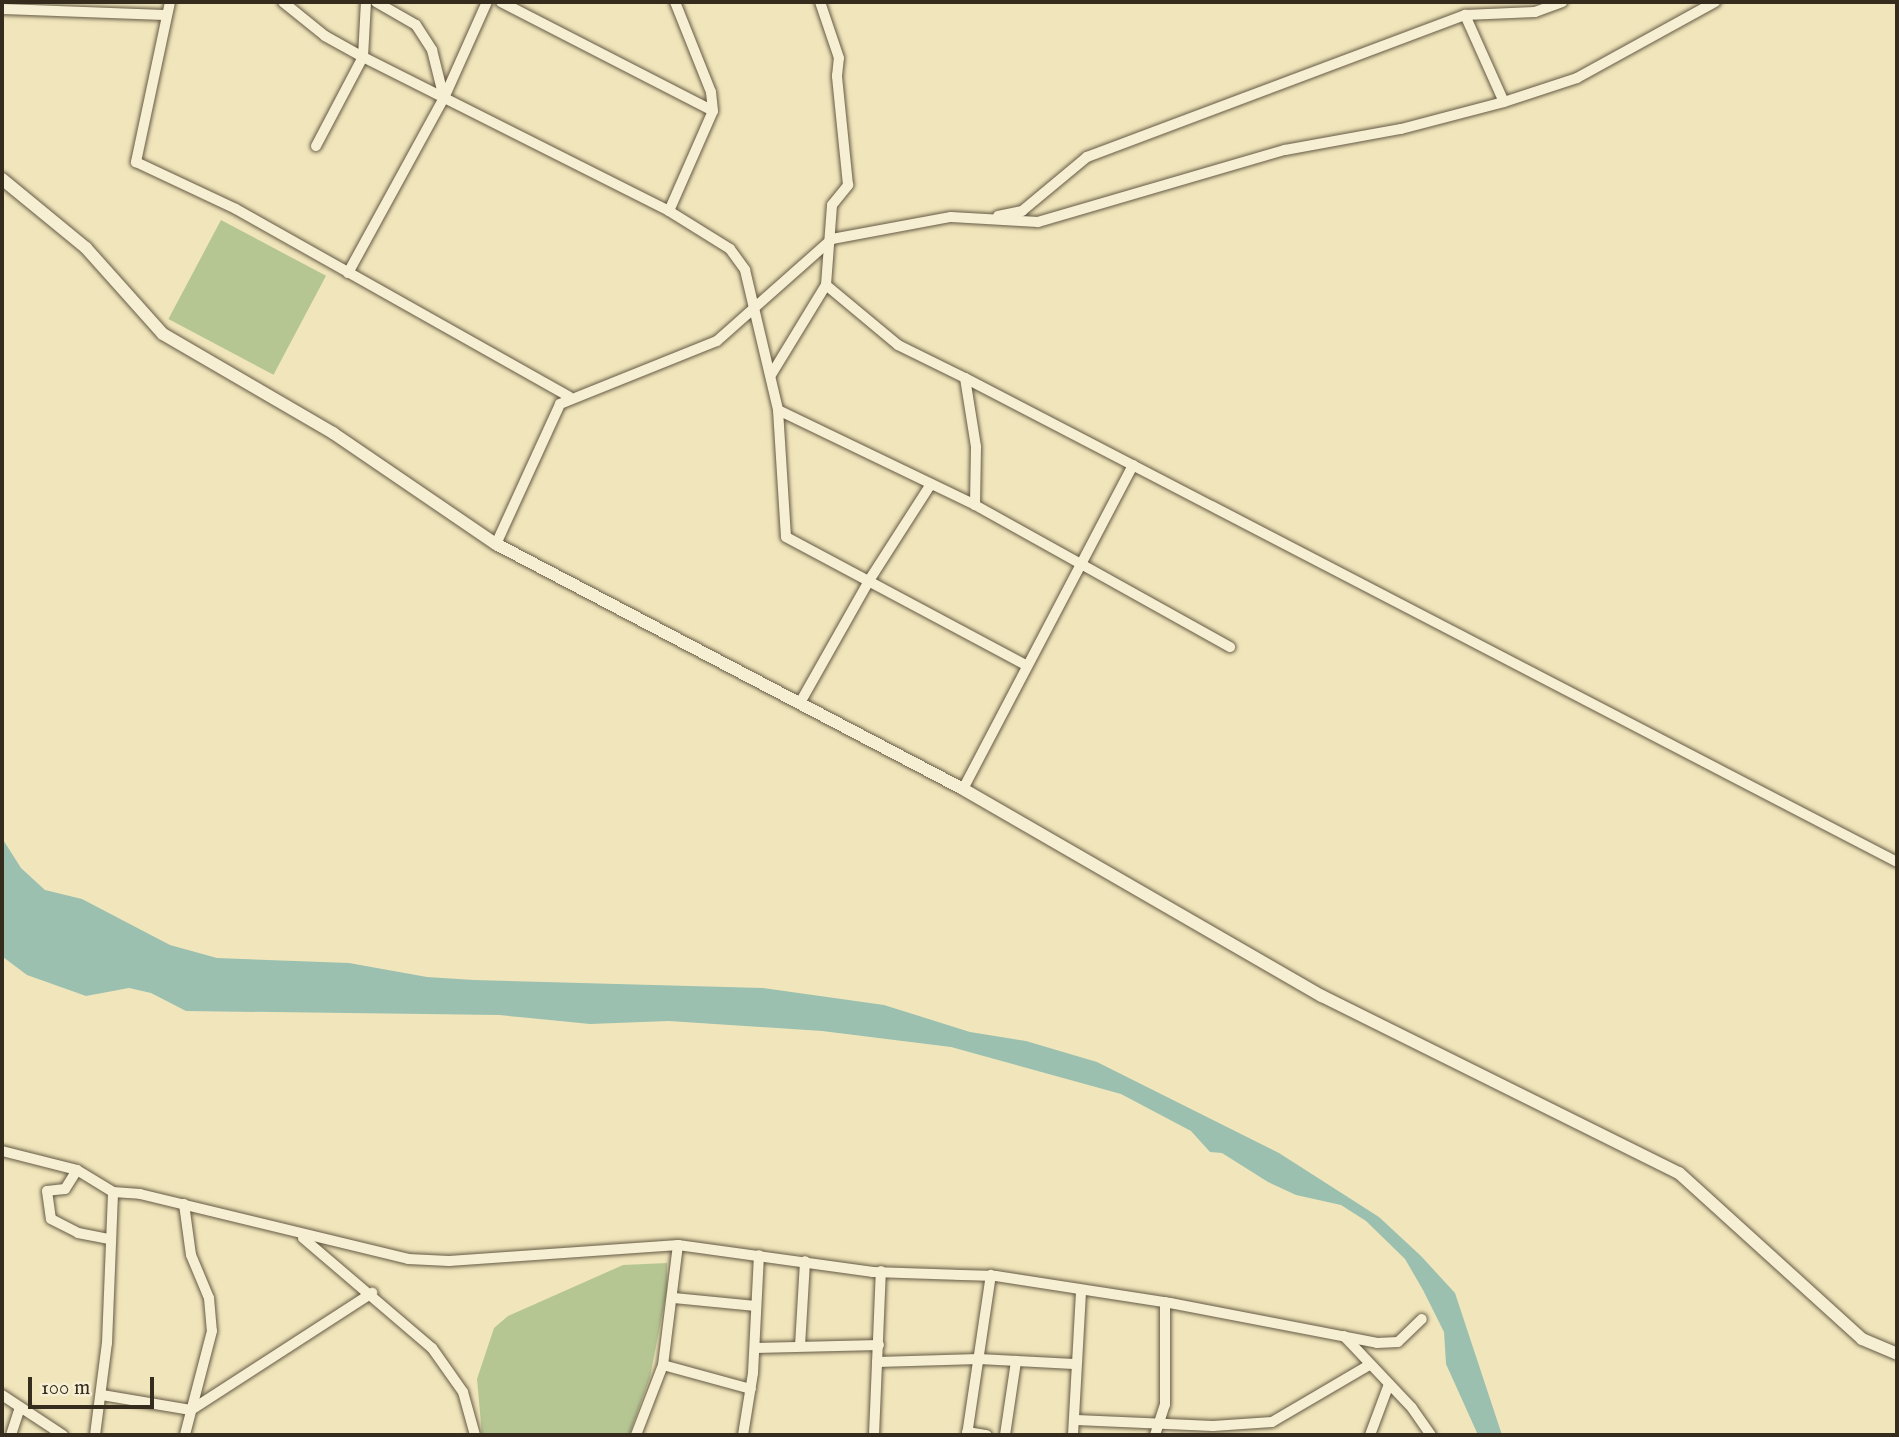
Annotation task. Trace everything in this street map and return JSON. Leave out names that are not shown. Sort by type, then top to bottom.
[{"type":"street","points":[[170,2],[136,162],[236,209],[569,397]]},
{"type":"street","points":[[283,2],[325,36],[669,211],[741,260],[756,309],[778,410],[786,537],[870,579],[1026,665]]},
{"type":"street","points":[[316,146],[363,57],[366,2]]},
{"type":"street","points":[[376,2],[416,25],[432,50],[444,98]]},
{"type":"street","points":[[348,273],[444,98],[487,2]]},
{"type":"street","points":[[501,2],[713,111]]},
{"type":"street","points":[[669,211],[713,111],[711,92],[675,2]]},
{"type":"street","points":[[771,375],[826,285],[832,239],[832,205],[848,185],[837,76],[839,58],[820,2]]},
{"type":"street","points":[[827,18],[830,2]]},
{"type":"street","points":[[986,219],[1022,211],[1087,157],[1465,15],[1535,12],[1562,2]]},
{"type":"street","points":[[496,544],[560,404],[569,397],[680,358],[717,341],[832,239],[951,217],[1038,222],[1285,150],[1401,129],[1504,102],[1577,78],[1715,2]]},
{"type":"street","points":[[2,9],[80,7],[166,15]]},
{"type":"street","points":[[1465,15],[1504,102]]},
{"type":"street","points":[[2,179],[86,248],[163,334],[333,433],[496,544],[801,701],[963,789],[1322,996],[1679,1173],[1862,1339],[1897,1354]]},
{"type":"street","points":[[826,285],[898,345],[1897,862]]},
{"type":"street","points":[[965,379],[976,447],[975,505]]},
{"type":"street","points":[[778,410],[975,505],[1082,562],[1230,648]]},
{"type":"street","points":[[963,789],[1133,465]]},
{"type":"street","points":[[801,701],[870,579],[931,484]]},
{"type":"street","points":[[2,1151],[77,1170],[113,1192],[184,1204],[299,1236],[408,1259],[449,1261],[678,1245],[881,1271],[990,1275],[1165,1302],[1377,1343],[1398,1342],[1422,1319]]},
{"type":"street","points":[[77,1170],[65,1189],[47,1191],[51,1219],[78,1233],[109,1239]]},
{"type":"street","points":[[95,1435],[102,1395],[113,1192]]},
{"type":"street","points":[[184,1204],[191,1255],[209,1298],[212,1331],[185,1435]]},
{"type":"street","points":[[299,1236],[372,1293],[447,1367],[463,1392],[475,1435]]},
{"type":"street","points":[[636,1435],[663,1365],[674,1298],[678,1245]]},
{"type":"street","points":[[743,1435],[755,1348],[759,1255]]},
{"type":"street","points":[[800,1346],[805,1261]]},
{"type":"street","points":[[874,1435],[881,1271]]},
{"type":"street","points":[[987,1435],[967,1433],[990,1275]]},
{"type":"street","points":[[1073,1435],[1076,1420],[1074,1364],[1081,1291]]},
{"type":"street","points":[[102,1395],[191,1410],[372,1293]]},
{"type":"street","points":[[674,1298],[757,1306]]},
{"type":"street","points":[[1156,1435],[1165,1405],[1165,1302]]},
{"type":"street","points":[[1344,1336],[1389,1384],[1431,1435]]},
{"type":"street","points":[[755,1348],[878,1345]]},
{"type":"street","points":[[877,1362],[979,1359],[1074,1364]]},
{"type":"street","points":[[1005,1435],[1016,1361]]},
{"type":"street","points":[[663,1365],[751,1389]]},
{"type":"street","points":[[1076,1420],[1213,1426],[1272,1422],[1369,1365]]},
{"type":"street","points":[[1370,1435],[1389,1384]]},
{"type":"street","points":[[2,1395],[63,1435]]},
{"type":"street","points":[[11,1435],[20,1407]]},
{"type":"street","points":[[1272,1422],[1272,1435]]},
{"type":"green space","points":[[221,220],[326,276],[273,375],[168,319]]},
{"type":"green space","points":[[667,1263],[667,1290],[650,1377],[629,1435],[482,1435],[477,1379],[494,1328],[508,1316],[623,1265]]},
{"type":"shaded area","points":[[2,838],[21,868],[45,890],[82,899],[170,945],[217,958],[349,963],[427,977],[474,980],[763,988],[884,1005],[970,1032],[1026,1041],[1097,1062],[1279,1153],[1379,1217],[1421,1256],[1455,1293],[1502,1435],[1478,1435],[1446,1364],[1444,1332],[1423,1290],[1405,1259],[1366,1221],[1341,1205],[1296,1195],[1268,1182],[1222,1153],[1210,1152],[1191,1131],[1121,1094],[951,1047],[822,1031],[669,1021],[590,1024],[499,1015],[186,1011],[151,993],[129,988],[86,996],[27,975],[3,957]]}]
